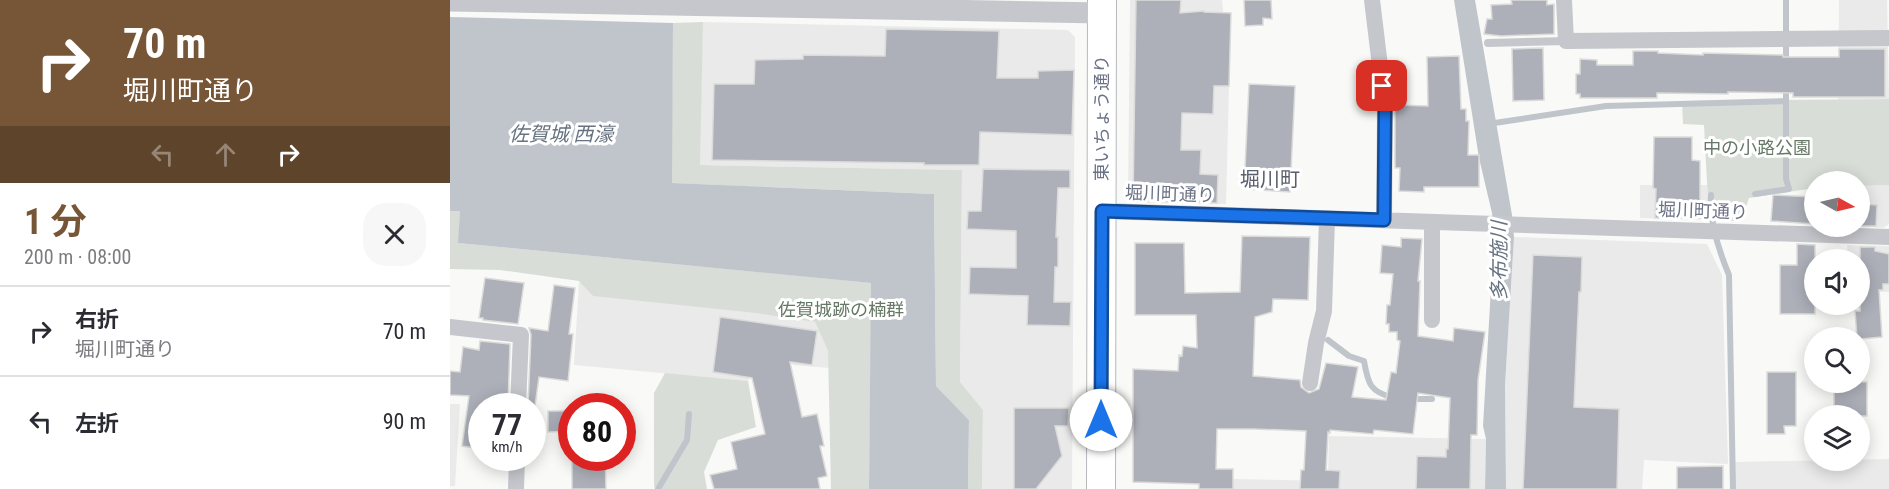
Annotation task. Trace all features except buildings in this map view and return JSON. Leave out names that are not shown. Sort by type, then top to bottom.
[{"type":"highway","name":"東いちょう通り","points":[[1101,489],[1102,6]]},
{"type":"street","points":[[1372,0],[1385,107],[1384,220]]},
{"type":"street","points":[[1564,0],[1566,41],[1889,39]]},
{"type":"street","points":[[450,1],[1102,6]]},
{"type":"street","name":"堀川町通り","points":[[1102,211],[1889,237]]},
{"type":"street","points":[[1311,383],[1316,343],[1324,311],[1327,219]]},
{"type":"street","points":[[1432,222],[1432,320]]},
{"type":"street","points":[[450,327],[521,335],[519,393]]},
{"type":"street","points":[[516,489],[517,471]]},
{"type":"lane","points":[[1488,43],[1566,41]]},
{"type":"shaded area","points":[[1130,0],[1222,0],[1229,86],[1226,204],[1132,203],[1128,200]]},
{"type":"shaded area","points":[[1839,0],[1887,0],[1889,99],[1838,100]]},
{"type":"shaded area","points":[[703,22],[1068,30],[1075,37],[1072,489],[982,489],[983,410],[960,383],[962,170],[699,165]]},
{"type":"shaded area","points":[[1640,185],[1707,185],[1709,220],[1640,218]]},
{"type":"shaded area","points":[[1889,185],[1889,224],[1883,228],[1870,227],[1870,186]]},
{"type":"shaded area","points":[[1514,237],[1707,244],[1722,275],[1728,464],[1644,460],[1642,489],[1506,489],[1505,385]]},
{"type":"shaded area","points":[[1847,245],[1889,246],[1889,292],[1870,291],[1870,249],[1847,249]]},
{"type":"shaded area","points":[[579,281],[815,322],[828,351],[829,368],[793,365],[789,360],[760,357],[748,381],[574,365]]},
{"type":"shaded area","points":[[450,404],[460,404],[455,486],[450,486]]},
{"type":"shaded area","points":[[1329,436],[1486,439],[1485,489],[1232,489],[1233,479],[1328,481]]},
{"type":"shaded area","points":[[1870,459],[1889,459],[1889,489],[1735,489],[1735,462],[1804,461],[1804,471],[1870,471]]},
{"type":"green space","points":[[703,22],[700,165],[962,170],[960,382],[983,410],[982,489],[968,489],[969,420],[936,386],[934,194],[671,183],[673,23]]},
{"type":"green space","name":"中の小路公園","points":[[1889,99],[1889,185],[1870,186],[1870,171],[1804,171],[1804,190],[1749,198],[1741,221],[1709,220],[1704,125],[1683,124],[1682,101]]},
{"type":"green space","name":"佐賀城跡の楠群","points":[[450,211],[460,211],[459,243],[872,283],[869,489],[831,489],[828,351],[815,322],[756,313],[593,296],[579,281],[500,270],[450,269]]},
{"type":"green space","points":[[665,373],[748,381],[756,427],[718,440],[704,472],[707,489],[655,489],[654,393]]},
{"type":"water","name":"多布施川","points":[[1454,0],[1475,0],[1512,215],[1514,237],[1505,385],[1506,489],[1485,489],[1486,439],[1483,426],[1494,235],[1492,213],[1479,158]]},
{"type":"water","name":"佐賀城 西濠","points":[[450,17],[673,23],[672,183],[934,194],[936,386],[969,420],[968,489],[869,489],[871,283],[458,243],[460,211],[450,211]]},
{"type":"waterway","points":[[1786,0],[1786,65]]},
{"type":"waterway","points":[[1755,194],[1789,189],[1786,179],[1786,85]]},
{"type":"waterway","points":[[1488,124],[1606,106],[1786,101]]},
{"type":"waterway","points":[[1711,195],[1716,236],[1729,275],[1733,489]]},
{"type":"waterway","points":[[1328,340],[1349,356],[1364,361],[1367,376],[1375,390],[1394,398]]},
{"type":"waterway","points":[[1410,399],[1432,399]]},
{"type":"waterway","points":[[658,489],[687,440],[689,414]]},
{"type":"district","name":"堀川町","points":[[1270,179]]},
{"type":"route","points":[[1101,420],[1102,211],[1384,220],[1385,107],[1382,86]]}]
